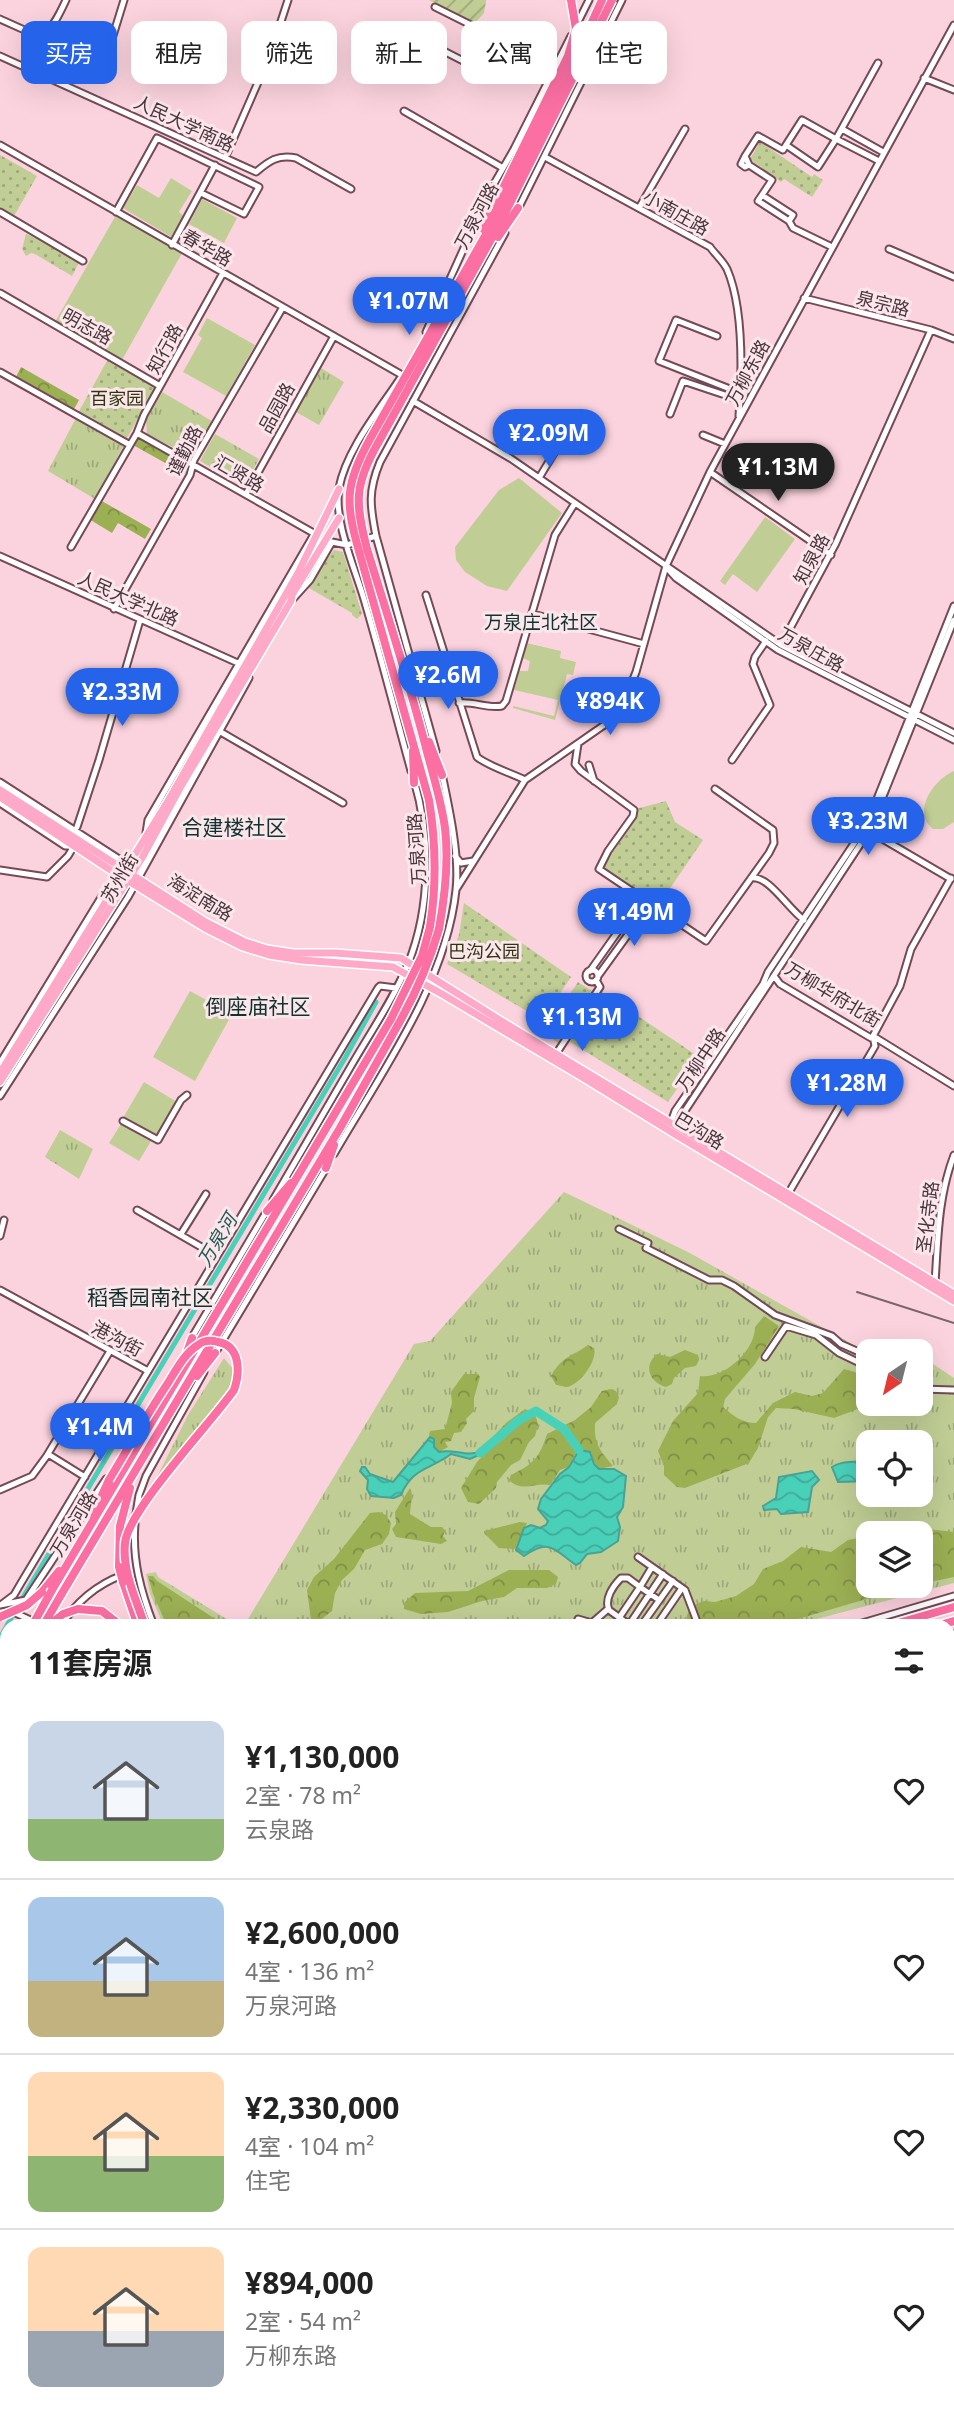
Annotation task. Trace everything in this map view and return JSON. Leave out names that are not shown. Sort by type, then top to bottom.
[{"type":"highway","points":[[483,230],[568,56],[576,29],[569,0]]},
{"type":"highway","points":[[596,21],[603,0]]},
{"type":"highway","points":[[598,21],[610,0]]},
{"type":"highway","name":"万泉河路","points":[[49,1619],[340,1128],[395,1021],[435,928],[445,897],[445,829],[439,797],[417,712],[349,515],[349,491],[354,471],[374,441],[471,268],[571,73]]},
{"type":"highway","points":[[471,268],[483,230],[492,186]]},
{"type":"highway","points":[[471,268],[519,208]]},
{"type":"highway","name":"万泉河路","points":[[363,550],[429,800],[435,833],[435,928]]},
{"type":"highway","points":[[417,712],[442,775]]},
{"type":"highway","points":[[412,734],[414,783]]},
{"type":"highway","name":"万泉河路","points":[[36,1619],[304,1167],[395,1021]]},
{"type":"highway","points":[[326,1168],[340,1128]]},
{"type":"highway","points":[[267,1211],[304,1167]]},
{"type":"highway","points":[[177,1382],[192,1338]]},
{"type":"highway","points":[[83,1539],[109,1480],[188,1354],[198,1344],[210,1340],[225,1343],[237,1357],[239,1376],[234,1390],[142,1506],[126,1536],[125,1557],[129,1579],[143,1619]]},
{"type":"highway","points":[[177,1400],[215,1353]]},
{"type":"highway","points":[[136,1619],[119,1567],[118,1541],[122,1510],[139,1465]]},
{"type":"highway","points":[[0,1617],[27,1605],[42,1592],[76,1550]]},
{"type":"highway","points":[[909,1619],[953,1607]]},
{"type":"highway","points":[[56,1619],[78,1609],[102,1611],[112,1619]]},
{"type":"main road","name":"苏州街","points":[[0,1073],[115,888],[130,875],[146,833],[168,801],[315,542],[316,534],[339,489]]},
{"type":"main road","name":"苏州街","points":[[245,666],[291,601],[292,595],[329,541],[339,518]]},
{"type":"main road","name":"苏州街","points":[[0,1082],[130,875],[247,673],[245,666]]},
{"type":"main road","name":"海淀南路","points":[[0,790],[220,930],[256,946],[293,953],[401,958],[408,963]]},
{"type":"main road","name":"海淀南路","points":[[0,797],[74,846],[130,875],[205,928],[256,952],[301,960],[391,966],[417,980]]},
{"type":"main road","name":"巴沟路","points":[[408,963],[954,1294]]},
{"type":"main road","name":"巴沟路","points":[[417,980],[954,1301]]},
{"type":"street","points":[[0,19],[33,34],[43,35],[50,30],[66,0]]},
{"type":"street","points":[[117,23],[124,0]]},
{"type":"street","points":[[225,158],[270,55],[288,0]]},
{"type":"street","points":[[569,0],[573,21]]},
{"type":"street","name":"万泉河路","points":[[578,21],[589,0]]},
{"type":"street","points":[[583,10],[603,0]]},
{"type":"street","points":[[610,0],[616,12]]},
{"type":"street","name":"万泉河路","points":[[429,987],[446,940],[457,888],[452,821],[442,775],[376,536],[370,502],[371,482],[519,208],[622,0]]},
{"type":"street","points":[[435,7],[480,29],[484,38],[471,65],[447,53]]},
{"type":"street","name":"万柳东路","points":[[457,888],[525,780],[610,721],[625,699],[666,566],[710,472],[954,24]]},
{"type":"street","name":"万泉河路","points":[[26,1600],[98,1491],[192,1338],[386,1007],[408,963],[425,885],[425,823],[339,518],[339,489],[353,451],[427,332],[492,186],[571,35]]},
{"type":"street","name":"人民大学南路","points":[[0,56],[256,172],[272,159],[287,156],[296,158],[351,189]]},
{"type":"street","points":[[786,145],[818,167],[878,63]]},
{"type":"street","points":[[924,78],[954,90]]},
{"type":"street","points":[[404,111],[503,168]]},
{"type":"street","points":[[832,247],[793,228],[789,221],[758,201],[772,180],[749,165],[745,156],[758,136],[783,150],[802,120],[879,161]]},
{"type":"street","points":[[639,208],[685,129]]},
{"type":"street","points":[[842,129],[883,152]]},
{"type":"street","points":[[116,212],[157,138],[259,187],[244,214],[201,193]]},
{"type":"street","name":"春华路","points":[[0,145],[402,375]]},
{"type":"street","name":"小南庄路","points":[[545,157],[710,247],[726,266],[735,296],[741,379],[739,419]]},
{"type":"street","points":[[823,160],[831,165]]},
{"type":"street","points":[[172,245],[215,165]]},
{"type":"street","points":[[0,212],[83,261]]},
{"type":"street","points":[[889,249],[954,277]]},
{"type":"street","name":"知行路","points":[[71,547],[137,433],[223,273]]},
{"type":"street","name":"明志路","points":[[0,293],[160,386]]},
{"type":"street","name":"泉宗路","points":[[804,298],[931,330],[954,339]]},
{"type":"street","name":"谨勤路","points":[[114,609],[283,307]]},
{"type":"street","points":[[717,336],[676,320],[659,361],[740,397]]},
{"type":"street","name":"知泉路","points":[[781,645],[831,555],[931,330]]},
{"type":"street","name":"品园路","points":[[246,494],[334,335]]},
{"type":"street","points":[[0,372],[130,445]]},
{"type":"street","points":[[670,414],[683,381],[740,397]]},
{"type":"street","name":"万泉庄路","points":[[413,401],[510,458],[781,645],[954,740]]},
{"type":"street","name":"汇贤路","points":[[137,433],[329,541]]},
{"type":"street","points":[[539,478],[557,448],[561,433]]},
{"type":"street","points":[[703,435],[726,444]]},
{"type":"street","points":[[710,472],[831,555]]},
{"type":"street","points":[[342,477],[371,482]]},
{"type":"street","points":[[339,489],[370,502]]},
{"type":"street","points":[[339,518],[370,502]]},
{"type":"street","points":[[459,703],[469,702],[494,708],[502,706],[506,701],[555,535],[575,503]]},
{"type":"street","points":[[329,541],[348,545],[376,536]]},
{"type":"street","name":"人民大学北路","points":[[0,556],[245,666]]},
{"type":"street","name":"万泉庄路","points":[[666,566],[676,578],[789,656],[954,733]]},
{"type":"street","points":[[426,595],[477,757],[484,763],[500,767],[525,780]]},
{"type":"street","name":"万柳中路","points":[[669,1131],[771,974],[869,831],[954,606]]},
{"type":"street","points":[[533,614],[644,644]]},
{"type":"street","points":[[77,827],[140,620]]},
{"type":"street","name":"万柳中路","points":[[771,974],[867,824],[954,620]]},
{"type":"street","points":[[733,760],[770,705],[753,664],[766,641]]},
{"type":"street","name":"苏州街","points":[[0,1096],[250,677],[245,666]]},
{"type":"street","points":[[219,731],[343,803]]},
{"type":"street","points":[[578,744],[575,764],[634,810],[634,816],[608,851],[599,869],[706,941],[774,843],[773,830],[715,789]]},
{"type":"street","points":[[589,765],[594,781]]},
{"type":"street","name":"海淀南路","points":[[0,782],[130,875]]},
{"type":"street","name":"海淀南路","points":[[0,803],[65,846],[74,846]]},
{"type":"street","points":[[788,1194],[875,1046],[873,1037],[900,986],[911,949],[952,879],[869,831]]},
{"type":"street","points":[[0,870],[47,877],[74,846]]},
{"type":"street","points":[[455,856],[461,863],[475,859]]},
{"type":"street","points":[[751,878],[757,877],[764,881],[793,913],[804,920]]},
{"type":"street","name":"苏州街","points":[[0,1063],[108,886],[115,888]]},
{"type":"street","points":[[585,972],[603,952],[641,899]]},
{"type":"street","points":[[585,972],[589,982],[597,978],[650,904]]},
{"type":"street","points":[[416,934],[446,940]]},
{"type":"street","points":[[416,934],[430,946],[409,997],[417,1009]]},
{"type":"street","points":[[603,952],[611,958]]},
{"type":"street","points":[[556,1054],[600,987],[595,971],[585,972]]},
{"type":"street","name":"万柳华府北街","points":[[771,974],[780,984],[954,1086]]},
{"type":"street","points":[[152,1619],[136,1570],[133,1541],[141,1488],[178,1415],[326,1168],[429,987]]},
{"type":"street","points":[[1,1606],[14,1595],[378,988],[396,988]]},
{"type":"street","points":[[386,1007],[410,1022]]},
{"type":"street","points":[[124,1121],[158,1140],[181,1100],[187,1095]]},
{"type":"street","name":"圣化寺路","points":[[935,1283],[938,1220],[946,1176],[954,1155]]},
{"type":"street","points":[[181,1234],[206,1194]]},
{"type":"street","points":[[138,1210],[217,1256]]},
{"type":"street","points":[[0,1236],[4,1220]]},
{"type":"street","points":[[619,1229],[648,1243],[646,1248],[709,1280],[722,1280],[734,1286],[775,1315],[832,1336],[841,1344],[856,1351]]},
{"type":"street","name":"港沟街","points":[[0,1290],[148,1371]]},
{"type":"street","points":[[765,1357],[786,1326],[816,1335],[839,1353],[856,1361]]},
{"type":"street","points":[[0,1490],[32,1476],[110,1351]]},
{"type":"street","points":[[933,1389],[954,1390]]},
{"type":"street","points":[[48,1454],[85,1476]]},
{"type":"street","points":[[638,1557],[688,1594],[696,1619]]},
{"type":"street","points":[[608,1609],[619,1618],[652,1567]]},
{"type":"street","points":[[65,1619],[97,1588],[136,1570]]},
{"type":"street","points":[[634,1619],[663,1574]]},
{"type":"street","points":[[597,1619],[608,1609],[608,1597],[621,1578],[628,1578],[660,1600]]},
{"type":"street","points":[[646,1619],[673,1581]]},
{"type":"street","points":[[661,1619],[682,1588]]},
{"type":"street","points":[[875,1619],[954,1596]]},
{"type":"street","points":[[1,1606],[26,1600],[56,1619]]},
{"type":"street","points":[[1,1606],[30,1619]]},
{"type":"green space","points":[[429,0],[486,0],[484,13],[477,21],[471,21]]},
{"type":"green space","points":[[760,142],[812,177],[814,174],[823,180],[812,197],[784,179],[781,182],[750,159]]},
{"type":"green space","points":[[0,155],[37,176],[14,216],[0,208]]},
{"type":"green space","points":[[171,178],[192,191],[179,212],[184,216],[171,237],[123,208],[137,185],[159,198]]},
{"type":"green space","points":[[202,199],[237,218],[224,243],[189,224]]},
{"type":"green space","points":[[116,215],[182,253],[122,360],[55,322]]},
{"type":"green space","points":[[26,234],[50,243],[80,261],[72,276],[35,254],[26,256],[22,249]]},
{"type":"green space","points":[[207,318],[255,345],[226,396],[183,372],[202,338],[198,335]]},
{"type":"green space","name":"百家园","points":[[108,359],[156,386],[126,440],[78,413]]},
{"type":"green space","points":[[21,367],[79,400],[73,411],[15,379]]},
{"type":"green space","points":[[321,368],[344,382],[319,425],[296,412]]},
{"type":"green space","points":[[162,392],[212,421],[192,457],[147,434],[146,420]]},
{"type":"green space","points":[[76,418],[124,445],[95,499],[48,471]]},
{"type":"green space","points":[[215,434],[259,459],[244,486],[200,461]]},
{"type":"green space","points":[[137,437],[188,465],[185,474],[133,445],[132,442]]},
{"type":"green space","points":[[519,478],[562,513],[507,591],[487,586],[465,572],[456,560],[455,547],[499,490]]},
{"type":"green space","points":[[100,500],[151,529],[145,539],[118,523],[112,533],[89,519]]},
{"type":"green space","points":[[765,517],[795,539],[757,592],[733,574],[725,585],[720,581]]},
{"type":"green space","points":[[334,550],[343,552],[362,614],[357,619],[352,613],[309,588]]},
{"type":"green space","points":[[526,643],[561,651],[560,658],[576,662],[573,675],[567,674],[555,720],[513,708],[554,716],[558,700],[514,690],[519,671],[528,671],[530,661],[522,658]]},
{"type":"green space","points":[[954,771],[954,822],[943,829],[933,829],[924,814],[925,805],[933,788]]},
{"type":"green space","points":[[666,801],[675,822],[703,840],[658,906],[602,868],[637,817],[636,809]]},
{"type":"green space","name":"巴沟公园","points":[[464,903],[571,977],[542,1020],[447,964],[459,935]]},
{"type":"green space","points":[[578,982],[592,991],[558,1043],[544,1033]]},
{"type":"green space","points":[[190,991],[232,1014],[195,1081],[153,1057]]},
{"type":"green space","points":[[602,992],[699,1057],[668,1102],[570,1042]]},
{"type":"green space","points":[[144,1082],[177,1102],[156,1137],[123,1118]]},
{"type":"green space","points":[[121,1124],[151,1141],[139,1161],[109,1143]]},
{"type":"green space","points":[[60,1130],[93,1149],[79,1179],[45,1157]]},
{"type":"green space","points":[[564,1192],[688,1252],[856,1346],[856,1416],[933,1416],[933,1364],[954,1378],[954,1583],[933,1589],[933,1521],[856,1521],[856,1598],[897,1598],[817,1619],[248,1619],[414,1344],[430,1341]]},
{"type":"green space","points":[[764,1316],[779,1326],[755,1364],[725,1399],[723,1407],[734,1416],[756,1423],[773,1403],[795,1392],[812,1396],[823,1393],[844,1369],[856,1372],[856,1410],[834,1418],[776,1408],[768,1417],[758,1448],[749,1463],[685,1488],[677,1487],[664,1475],[664,1466],[658,1451],[673,1421],[698,1393],[700,1376],[719,1373],[736,1362],[750,1345],[755,1327]]},
{"type":"green space","points":[[588,1345],[594,1348],[595,1353],[587,1371],[572,1385],[556,1385],[551,1376],[555,1369]]},
{"type":"green space","points":[[685,1350],[698,1355],[696,1366],[685,1368],[674,1378],[672,1384],[666,1387],[652,1378],[649,1368],[657,1354],[670,1357]]},
{"type":"green space","points":[[224,1358],[233,1369],[232,1381],[226,1394],[151,1489],[188,1415]]},
{"type":"green space","points":[[464,1374],[478,1374],[480,1377],[474,1398],[474,1411],[466,1419],[467,1423],[461,1432],[454,1433],[451,1441],[445,1442],[448,1447],[439,1452],[434,1447],[430,1431],[445,1429],[452,1403],[451,1392]]},
{"type":"green space","points":[[602,1391],[616,1391],[619,1397],[617,1404],[595,1423],[595,1431],[599,1447],[613,1466],[599,1469],[592,1459],[592,1453],[578,1449],[568,1467],[560,1470],[550,1485],[524,1487],[509,1480],[511,1475],[534,1460],[547,1434],[575,1420],[591,1407]]},
{"type":"green space","points":[[525,1409],[536,1417],[538,1425],[535,1436],[520,1460],[511,1465],[497,1482],[496,1488],[479,1504],[468,1502],[461,1488],[477,1462],[490,1448],[487,1443],[506,1423]]},
{"type":"green space","points":[[410,1488],[410,1514],[431,1527],[442,1527],[447,1541],[441,1544],[396,1537],[392,1529],[396,1524],[395,1512]]},
{"type":"green space","points":[[379,1512],[386,1515],[391,1523],[389,1534],[382,1544],[365,1550],[354,1569],[342,1580],[335,1593],[332,1611],[322,1619],[311,1619],[307,1590],[314,1577],[334,1559],[370,1513]]},
{"type":"green space","points":[[520,1522],[527,1523],[515,1549],[499,1548],[484,1533],[484,1531]]},
{"type":"green space","points":[[933,1530],[954,1532],[954,1577],[933,1581]]},
{"type":"green space","points":[[856,1538],[856,1598],[870,1598],[798,1619],[687,1619],[692,1606],[704,1601],[715,1602],[736,1596],[754,1584],[763,1569],[783,1561],[801,1547],[831,1552],[848,1540]]},
{"type":"green space","points":[[509,1570],[549,1570],[558,1577],[556,1584],[547,1588],[517,1588],[504,1597],[448,1612],[421,1614],[404,1609],[404,1603],[415,1593],[468,1591]]},
{"type":"green space","points":[[156,1572],[158,1577],[227,1619],[161,1619],[150,1594],[146,1574]]},
{"type":"green space","points":[[148,1576],[153,1576],[215,1619],[164,1619]]},
{"type":"water","points":[[430,1437],[434,1439],[434,1447],[439,1452],[470,1454],[480,1451],[479,1455],[470,1459],[451,1454],[417,1474],[401,1495],[394,1498],[371,1496],[367,1489],[368,1480],[360,1471],[362,1467],[370,1474],[393,1482]]},
{"type":"water","points":[[579,1450],[590,1452],[599,1469],[614,1469],[626,1476],[623,1507],[617,1517],[620,1527],[618,1541],[601,1552],[587,1554],[576,1565],[547,1547],[533,1550],[524,1556],[516,1550],[524,1528],[531,1525],[540,1528],[546,1525],[548,1521],[538,1509],[541,1499],[560,1474],[569,1467]]},
{"type":"water","points":[[856,1461],[856,1481],[838,1482],[832,1467]]},
{"type":"water","points":[[812,1471],[819,1480],[812,1487],[808,1512],[781,1514],[777,1509],[764,1510],[763,1506],[776,1498],[779,1477]]},
{"type":"waterway","name":"万泉河","points":[[19,1604],[376,1002]]},
{"type":"waterway","points":[[480,1453],[519,1420],[536,1411],[564,1429],[579,1450]]},
{"type":"waterway","name":"万泉河","points":[[11,1619],[14,1613]]},
{"type":"tram line","points":[[857,1292],[954,1323]]},
{"type":"district","name":"万泉庄北社区","points":[[541,622]]},
{"type":"district","name":"合建楼社区","points":[[234,828]]},
{"type":"district","name":"倒座庙社区","points":[[258,1007]]},
{"type":"district","name":"稻香园南社区","points":[[150,1298]]}]
